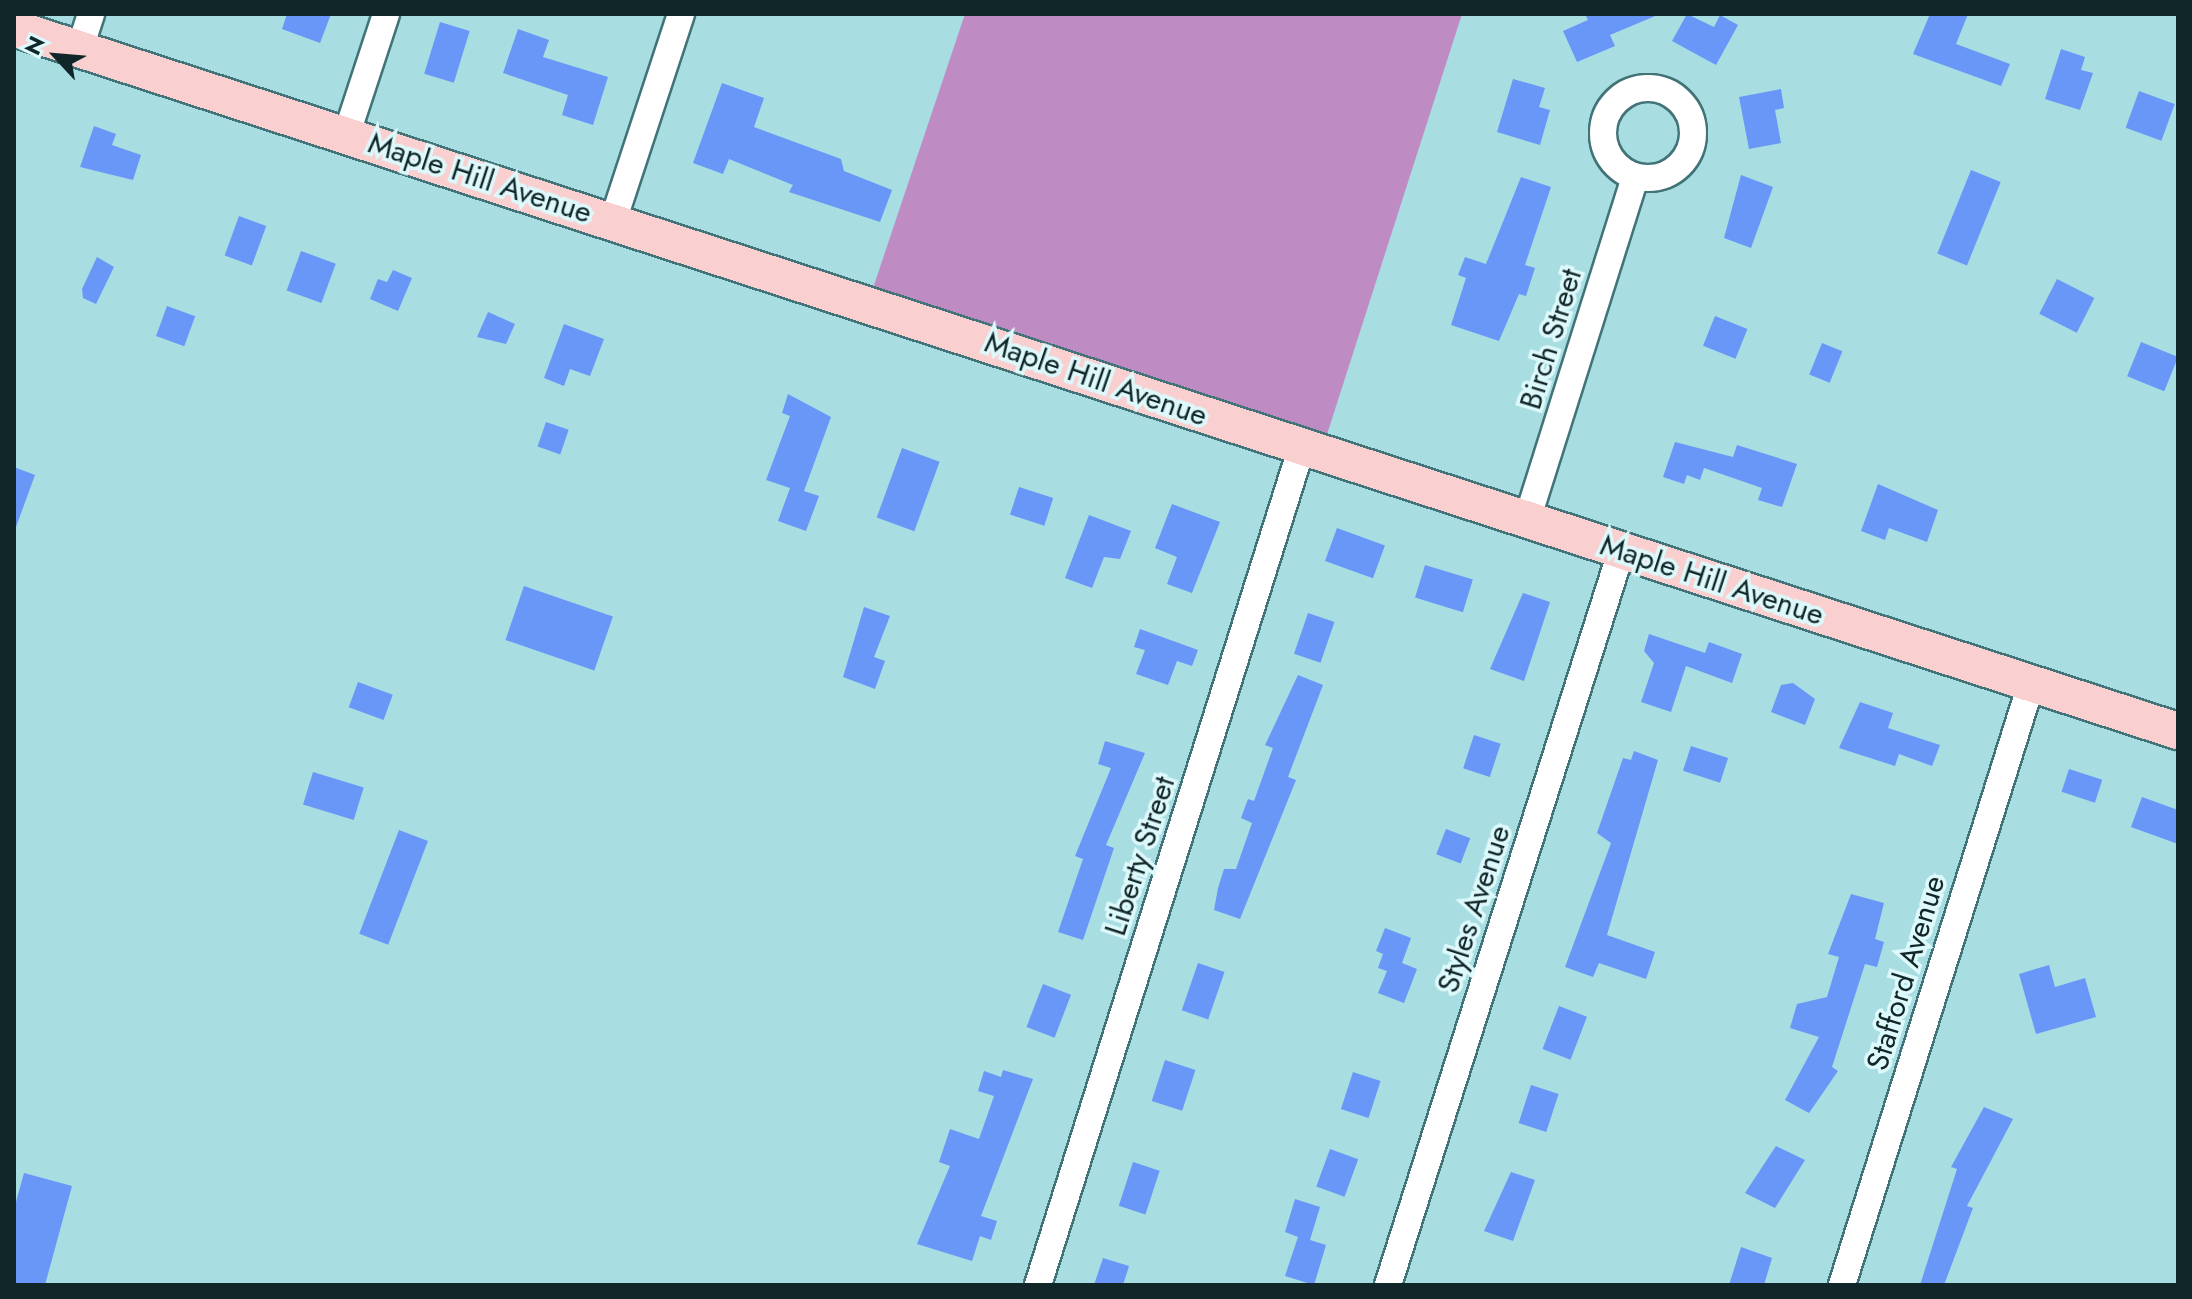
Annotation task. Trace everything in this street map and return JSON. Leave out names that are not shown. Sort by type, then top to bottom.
[{"type":"street","points":[[80,48],[91,14]]},
{"type":"street","points":[[346,136],[386,14]]},
{"type":"street","points":[[613,221],[681,14]]},
{"type":"street","name":"Maple Hill Avenue","points":[[14,28],[1621,552],[2032,681],[2178,731]]},
{"type":"street","name":"Birch Street","points":[[1527,520],[1635,177]]},
{"type":"street","name":"Liberty Street","points":[[1038,1285],[1302,446]]},
{"type":"street","name":"Styles Avenue","points":[[1388,1285],[1621,552]]},
{"type":"street","name":"Stafford Avenue","points":[[1842,1285],[2032,681]]},
{"type":"shaded area","points":[[965,14],[1462,14],[1321,453],[870,297]]},
{"type":"building","points":[[287,14],[331,14],[320,43],[282,29]]},
{"type":"building","points":[[1585,14],[1660,14],[1610,35],[1615,46],[1577,62],[1563,31],[1588,20]]},
{"type":"building","points":[[1687,14],[1714,27],[1720,15],[1738,25],[1716,65],[1672,41]]},
{"type":"building","points":[[1930,14],[1968,14],[1956,44],[2010,64],[2001,86],[1913,54]]},
{"type":"building","points":[[440,22],[470,31],[454,83],[424,74]]},
{"type":"building","points":[[518,29],[549,40],[543,57],[608,77],[593,125],[562,115],[568,95],[503,73]]},
{"type":"building","points":[[2061,49],[2085,57],[2081,70],[2093,73],[2080,110],[2045,99]]},
{"type":"building","points":[[1513,79],[1545,88],[1539,107],[1550,110],[1540,145],[1497,132]]},
{"type":"building","points":[[722,83],[764,98],[754,127],[841,159],[844,171],[892,190],[880,222],[789,192],[793,185],[729,159],[723,174],[693,163]]},
{"type":"building","points":[[1781,89],[1784,108],[1775,110],[1781,143],[1749,149],[1739,97]]},
{"type":"building","points":[[2139,91],[2175,104],[2161,141],[2126,128]]},
{"type":"building","points":[[94,126],[116,134],[112,145],[141,155],[133,180],[80,167]]},
{"type":"building","points":[[1971,170],[2001,182],[1967,265],[1937,253]]},
{"type":"building","points":[[1741,175],[1773,187],[1751,248],[1724,238]]},
{"type":"building","points":[[1521,177],[1551,187],[1525,265],[1535,268],[1526,296],[1519,294],[1499,341],[1451,325],[1466,278],[1458,275],[1465,257],[1486,264]]},
{"type":"building","points":[[239,216],[266,226],[252,265],[225,255]]},
{"type":"building","points":[[301,251],[336,264],[321,303],[287,290]]},
{"type":"building","points":[[97,257],[114,267],[96,304],[83,298],[82,289]]},
{"type":"building","points":[[393,270],[412,278],[398,311],[370,299],[378,279],[387,282]]},
{"type":"building","points":[[2057,279],[2094,298],[2077,333],[2039,314]]},
{"type":"building","points":[[167,306],[195,316],[184,346],[156,336]]},
{"type":"building","points":[[488,312],[515,324],[506,344],[477,337]]},
{"type":"building","points":[[1715,316],[1747,329],[1735,359],[1703,346]]},
{"type":"building","points":[[564,324],[604,339],[590,376],[570,369],[564,386],[544,378]]},
{"type":"building","points":[[2141,342],[2178,357],[2164,391],[2127,376]]},
{"type":"building","points":[[1822,343],[1842,351],[1830,383],[1809,375]]},
{"type":"building","points":[[788,394],[831,417],[804,491],[819,496],[806,531],[778,521],[790,488],[766,480],[790,416],[782,413]]},
{"type":"building","points":[[546,422],[569,430],[560,454],[538,447]]},
{"type":"building","points":[[1675,442],[1733,457],[1737,445],[1797,464],[1782,507],[1758,500],[1762,488],[1704,468],[1700,480],[1687,475],[1684,484],[1663,477]]},
{"type":"building","points":[[902,448],[940,462],[914,531],[877,518]]},
{"type":"building","points":[[14,467],[35,475],[16,527],[14,527]]},
{"type":"building","points":[[1878,484],[1938,510],[1927,542],[1889,528],[1885,540],[1861,531]]},
{"type":"building","points":[[1019,487],[1053,498],[1044,526],[1010,515]]},
{"type":"building","points":[[1172,504],[1220,522],[1192,593],[1167,584],[1177,557],[1155,548]]},
{"type":"building","points":[[1089,515],[1131,531],[1120,559],[1104,557],[1092,588],[1065,578]]},
{"type":"building","points":[[1337,528],[1385,545],[1373,578],[1325,561]]},
{"type":"building","points":[[1425,565],[1473,580],[1463,612],[1415,598]]},
{"type":"building","points":[[524,586],[613,617],[594,670],[505,640]]},
{"type":"building","points":[[1523,593],[1550,602],[1524,681],[1490,669]]},
{"type":"building","points":[[864,607],[890,616],[874,657],[885,661],[875,689],[843,677]]},
{"type":"building","points":[[1308,613],[1334,622],[1320,663],[1294,654]]},
{"type":"building","points":[[1140,629],[1198,650],[1192,666],[1177,661],[1168,685],[1136,674],[1145,650],[1134,647]]},
{"type":"building","points":[[1649,634],[1705,653],[1709,642],[1742,654],[1732,683],[1686,666],[1671,712],[1641,702],[1654,663],[1644,651]]},
{"type":"building","points":[[1298,675],[1323,685],[1288,777],[1296,780],[1240,919],[1214,910],[1218,888],[1224,869],[1236,869],[1252,823],[1241,818],[1248,799],[1254,801],[1273,748],[1265,745]]},
{"type":"building","points":[[358,682],[393,695],[384,720],[349,707]]},
{"type":"building","points":[[1793,683],[1815,699],[1805,725],[1771,712],[1781,685]]},
{"type":"building","points":[[1860,702],[1893,713],[1888,728],[1940,745],[1932,766],[1899,754],[1895,766],[1839,748]]},
{"type":"building","points":[[1474,735],[1501,744],[1490,777],[1463,768]]},
{"type":"building","points":[[1105,741],[1145,753],[1106,845],[1114,848],[1083,940],[1058,932],[1083,859],[1075,856],[1111,768],[1098,764]]},
{"type":"building","points":[[1691,746],[1728,758],[1720,783],[1683,771]]},
{"type":"building","points":[[1634,751],[1658,760],[1607,935],[1655,952],[1646,979],[1599,963],[1593,977],[1565,967],[1611,843],[1597,833],[1623,758],[1631,760]]},
{"type":"building","points":[[2069,769],[2102,780],[2095,803],[2062,792]]},
{"type":"building","points":[[313,772],[364,787],[354,820],[303,805]]},
{"type":"building","points":[[2142,797],[2178,810],[2178,844],[2131,827]]},
{"type":"building","points":[[1446,829],[1470,838],[1461,864],[1436,854]]},
{"type":"building","points":[[399,830],[428,841],[388,945],[359,934]]},
{"type":"building","points":[[1851,894],[1884,903],[1875,939],[1884,942],[1877,967],[1865,964],[1832,1067],[1838,1071],[1809,1113],[1785,1100],[1819,1037],[1790,1028],[1797,1004],[1827,997],[1839,957],[1828,954]]},
{"type":"building","points":[[1385,928],[1411,938],[1402,963],[1417,969],[1404,1003],[1378,993],[1387,971],[1378,968],[1383,954],[1376,951]]},
{"type":"building","points":[[1198,963],[1224,972],[1208,1019],[1182,1010]]},
{"type":"building","points":[[2049,965],[2055,987],[2085,978],[2096,1017],[2036,1034],[2019,974]]},
{"type":"building","points":[[1043,984],[1071,995],[1055,1038],[1027,1027]]},
{"type":"building","points":[[1559,1006],[1587,1017],[1571,1060],[1543,1049]]},
{"type":"building","points":[[1165,1060],[1195,1070],[1182,1111],[1152,1101]]},
{"type":"building","points":[[1003,1070],[1033,1079],[981,1216],[997,1221],[991,1240],[980,1236],[972,1261],[917,1244],[950,1166],[939,1162],[950,1129],[979,1139],[994,1096],[978,1091],[984,1071],[1001,1077]]},
{"type":"building","points":[[1353,1072],[1381,1081],[1369,1118],[1341,1109]]},
{"type":"building","points":[[1531,1085],[1559,1094],[1546,1132],[1519,1123]]},
{"type":"building","points":[[1984,1107],[2013,1119],[1967,1206],[1973,1208],[1944,1285],[1920,1285],[1957,1169],[1951,1167]]},
{"type":"building","points":[[1776,1146],[1805,1160],[1775,1208],[1745,1193]]},
{"type":"building","points":[[1330,1149],[1358,1159],[1345,1197],[1316,1187]]},
{"type":"building","points":[[1133,1162],[1160,1171],[1145,1214],[1119,1206]]},
{"type":"building","points":[[1511,1172],[1535,1180],[1513,1241],[1484,1231]]},
{"type":"building","points":[[24,1173],[72,1186],[45,1285],[14,1285],[14,1209]]},
{"type":"building","points":[[1295,1199],[1320,1207],[1310,1240],[1326,1245],[1314,1285],[1285,1276],[1298,1237],[1285,1232]]},
{"type":"building","points":[[1741,1247],[1772,1258],[1764,1285],[1729,1285]]},
{"type":"building","points":[[1103,1258],[1129,1266],[1123,1285],[1094,1285]]}]
